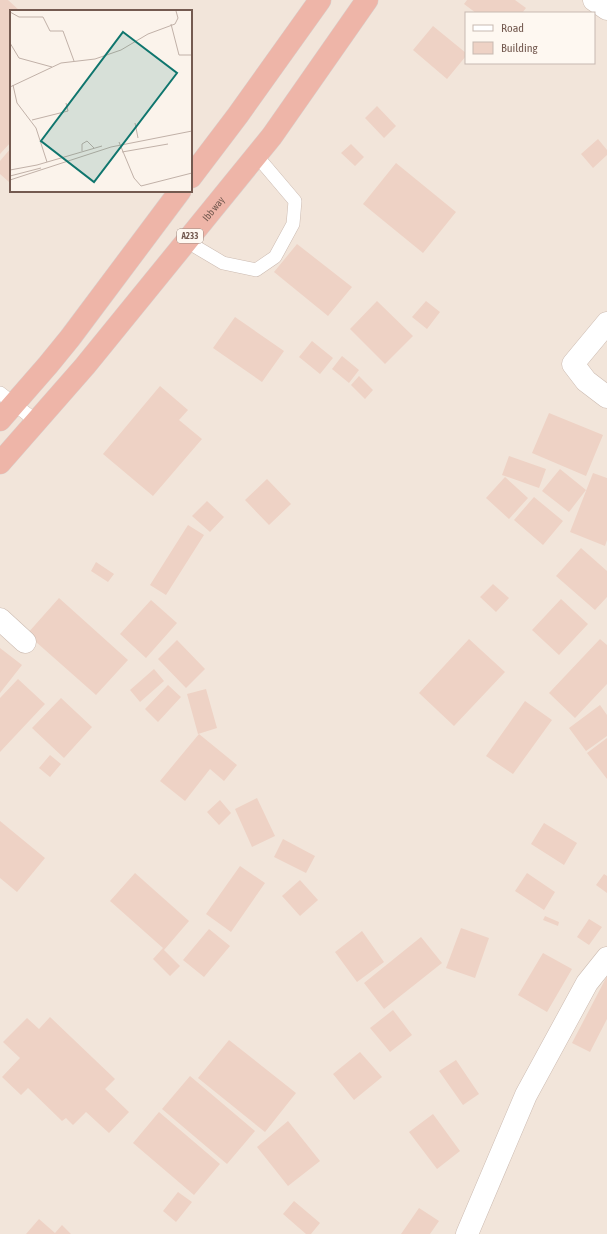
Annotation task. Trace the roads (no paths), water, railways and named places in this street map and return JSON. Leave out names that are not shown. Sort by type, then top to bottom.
[{"type":"highway","points":[[192,176],[238,115],[320,0]]},
{"type":"highway","name":"Ibb way","points":[[0,463],[85,366],[272,136],[367,0]]},
{"type":"highway","points":[[0,420],[7,398],[48,365],[70,338],[179,192]]},
{"type":"street","points":[[594,0],[607,9]]},
{"type":"street","points":[[607,323],[573,364],[586,381],[607,397]]},
{"type":"street","points":[[0,620],[25,642]]},
{"type":"street","points":[[467,1234],[526,1095],[587,983],[607,958]]},
{"type":"lane","points":[[186,241],[223,263],[256,270],[275,256],[293,224],[295,201],[256,155]]},
{"type":"lane","points":[[7,398],[36,421]]}]
